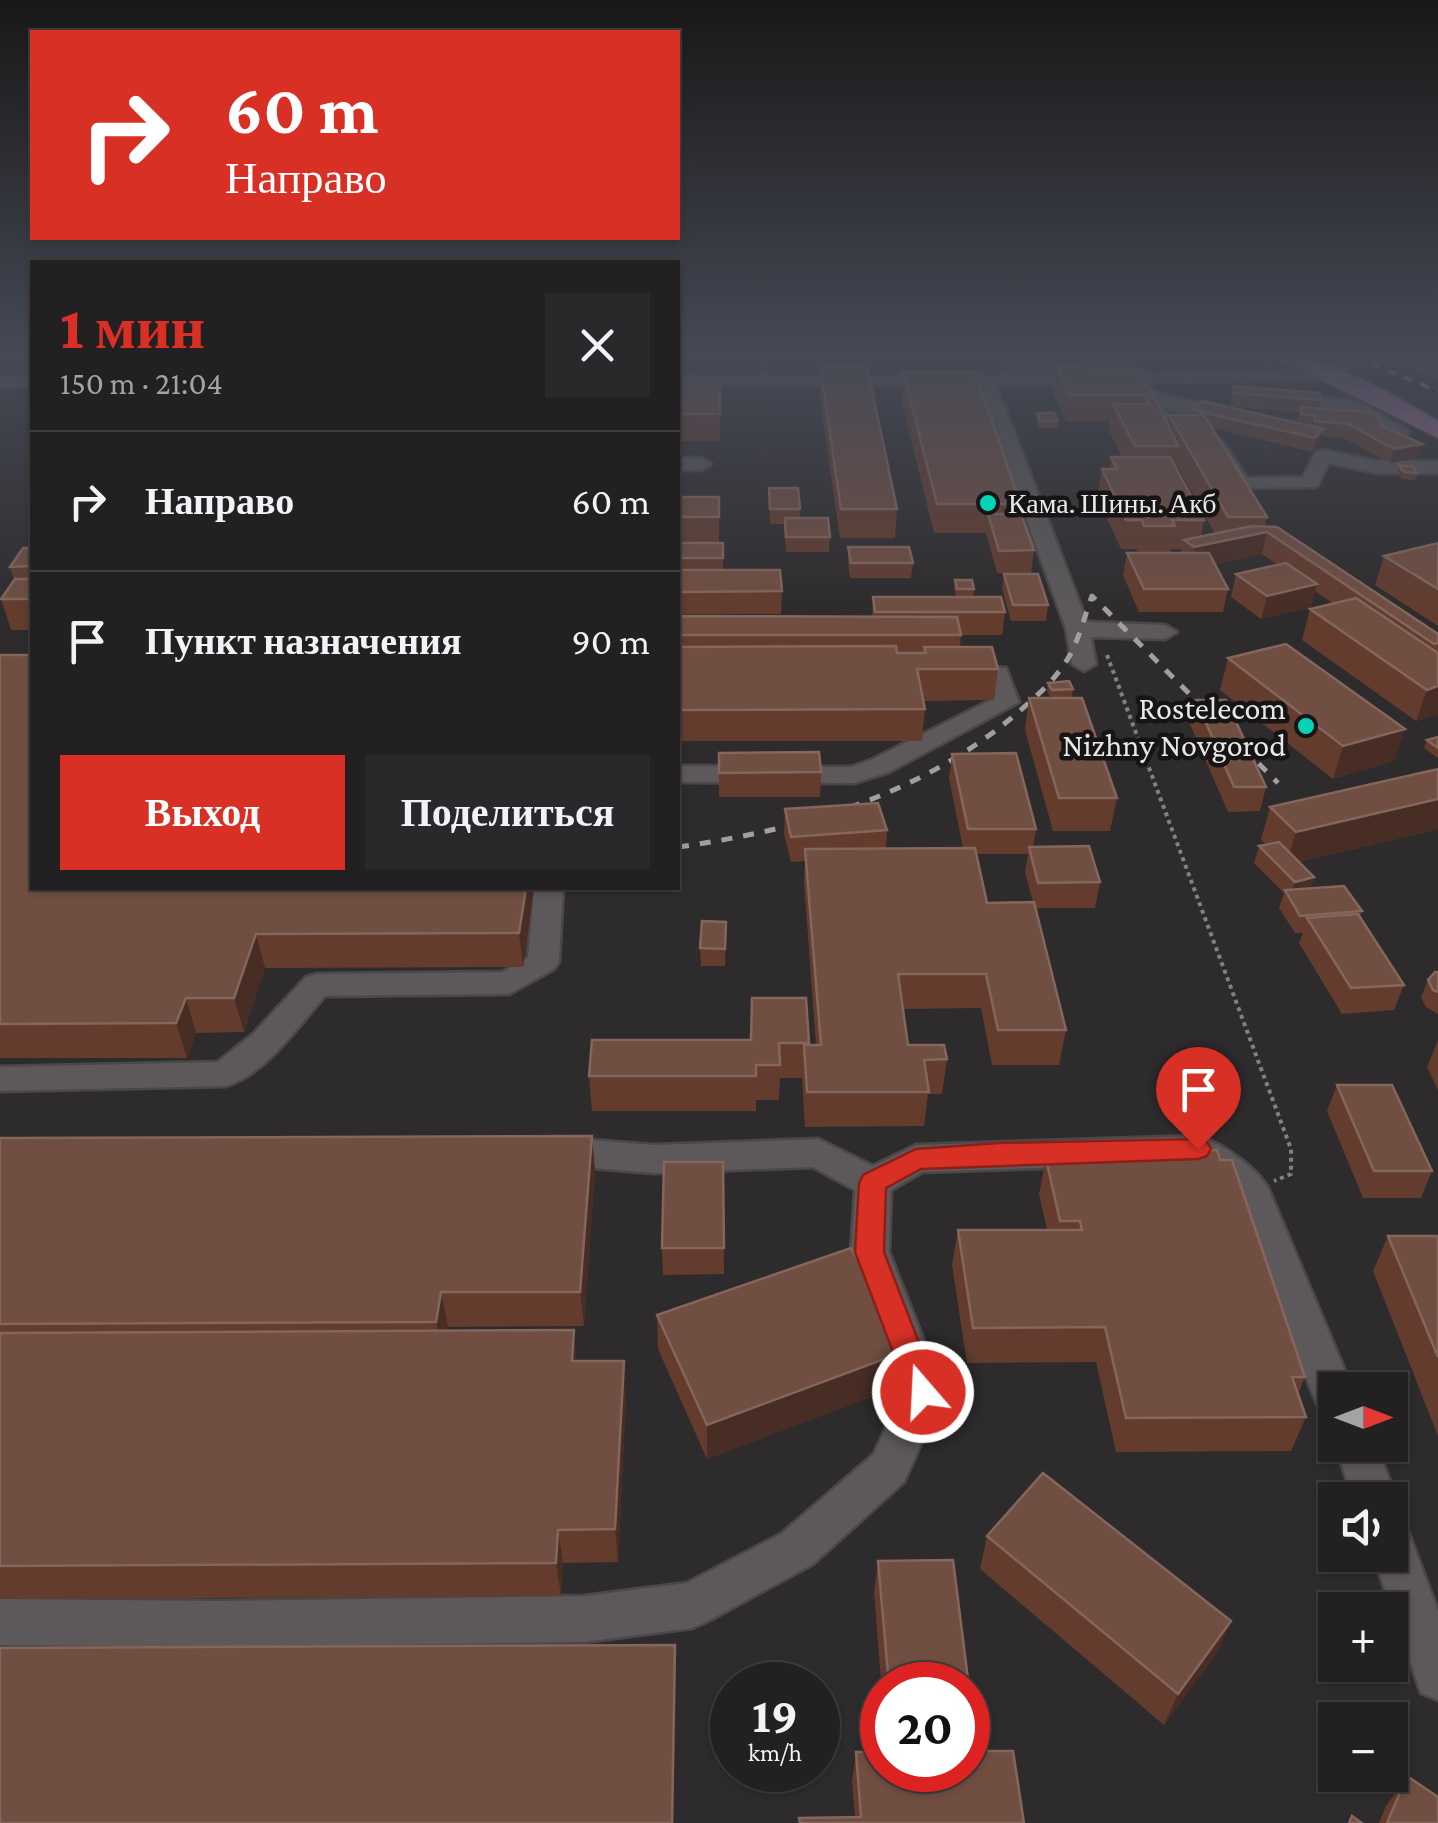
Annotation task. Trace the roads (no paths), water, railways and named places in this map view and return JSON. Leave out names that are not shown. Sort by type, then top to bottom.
[{"type":"street","points":[[1005,442],[1088,630],[1084,664]]},
{"type":"street","points":[[1211,442],[1241,484],[1310,483],[1323,456],[1376,467],[1438,468]]},
{"type":"street","points":[[680,464],[701,464]]},
{"type":"street","points":[[1409,468],[1423,484],[1438,491]]},
{"type":"street","points":[[1088,630],[1165,632]]},
{"type":"street","points":[[680,774],[854,775],[880,766],[1006,702],[998,673],[937,673]]},
{"type":"street","points":[[0,1079],[226,1074],[266,1040],[317,984],[509,983],[543,962],[548,890]]},
{"type":"street","points":[[873,1183],[916,1159],[999,1153],[1198,1149],[1251,1190],[1325,1372]]},
{"type":"street","points":[[514,1151],[654,1159],[818,1153],[873,1183]]},
{"type":"street","points":[[0,1622],[584,1620],[692,1604],[797,1549],[890,1468],[923,1392],[870,1252],[873,1183]]},
{"type":"street","points":[[1401,1572],[1438,1676]]},
{"type":"railway","points":[[680,847],[767,831],[852,806],[894,790],[972,747],[1017,713],[1055,677],[1075,645],[1092,596],[1278,783]]},
{"type":"place","name":"Кама. Шины. Акб","points":[[988,503]]},
{"type":"place","name":"Rostelecom Nizhny Novgorod","points":[[1306,726]]}]
